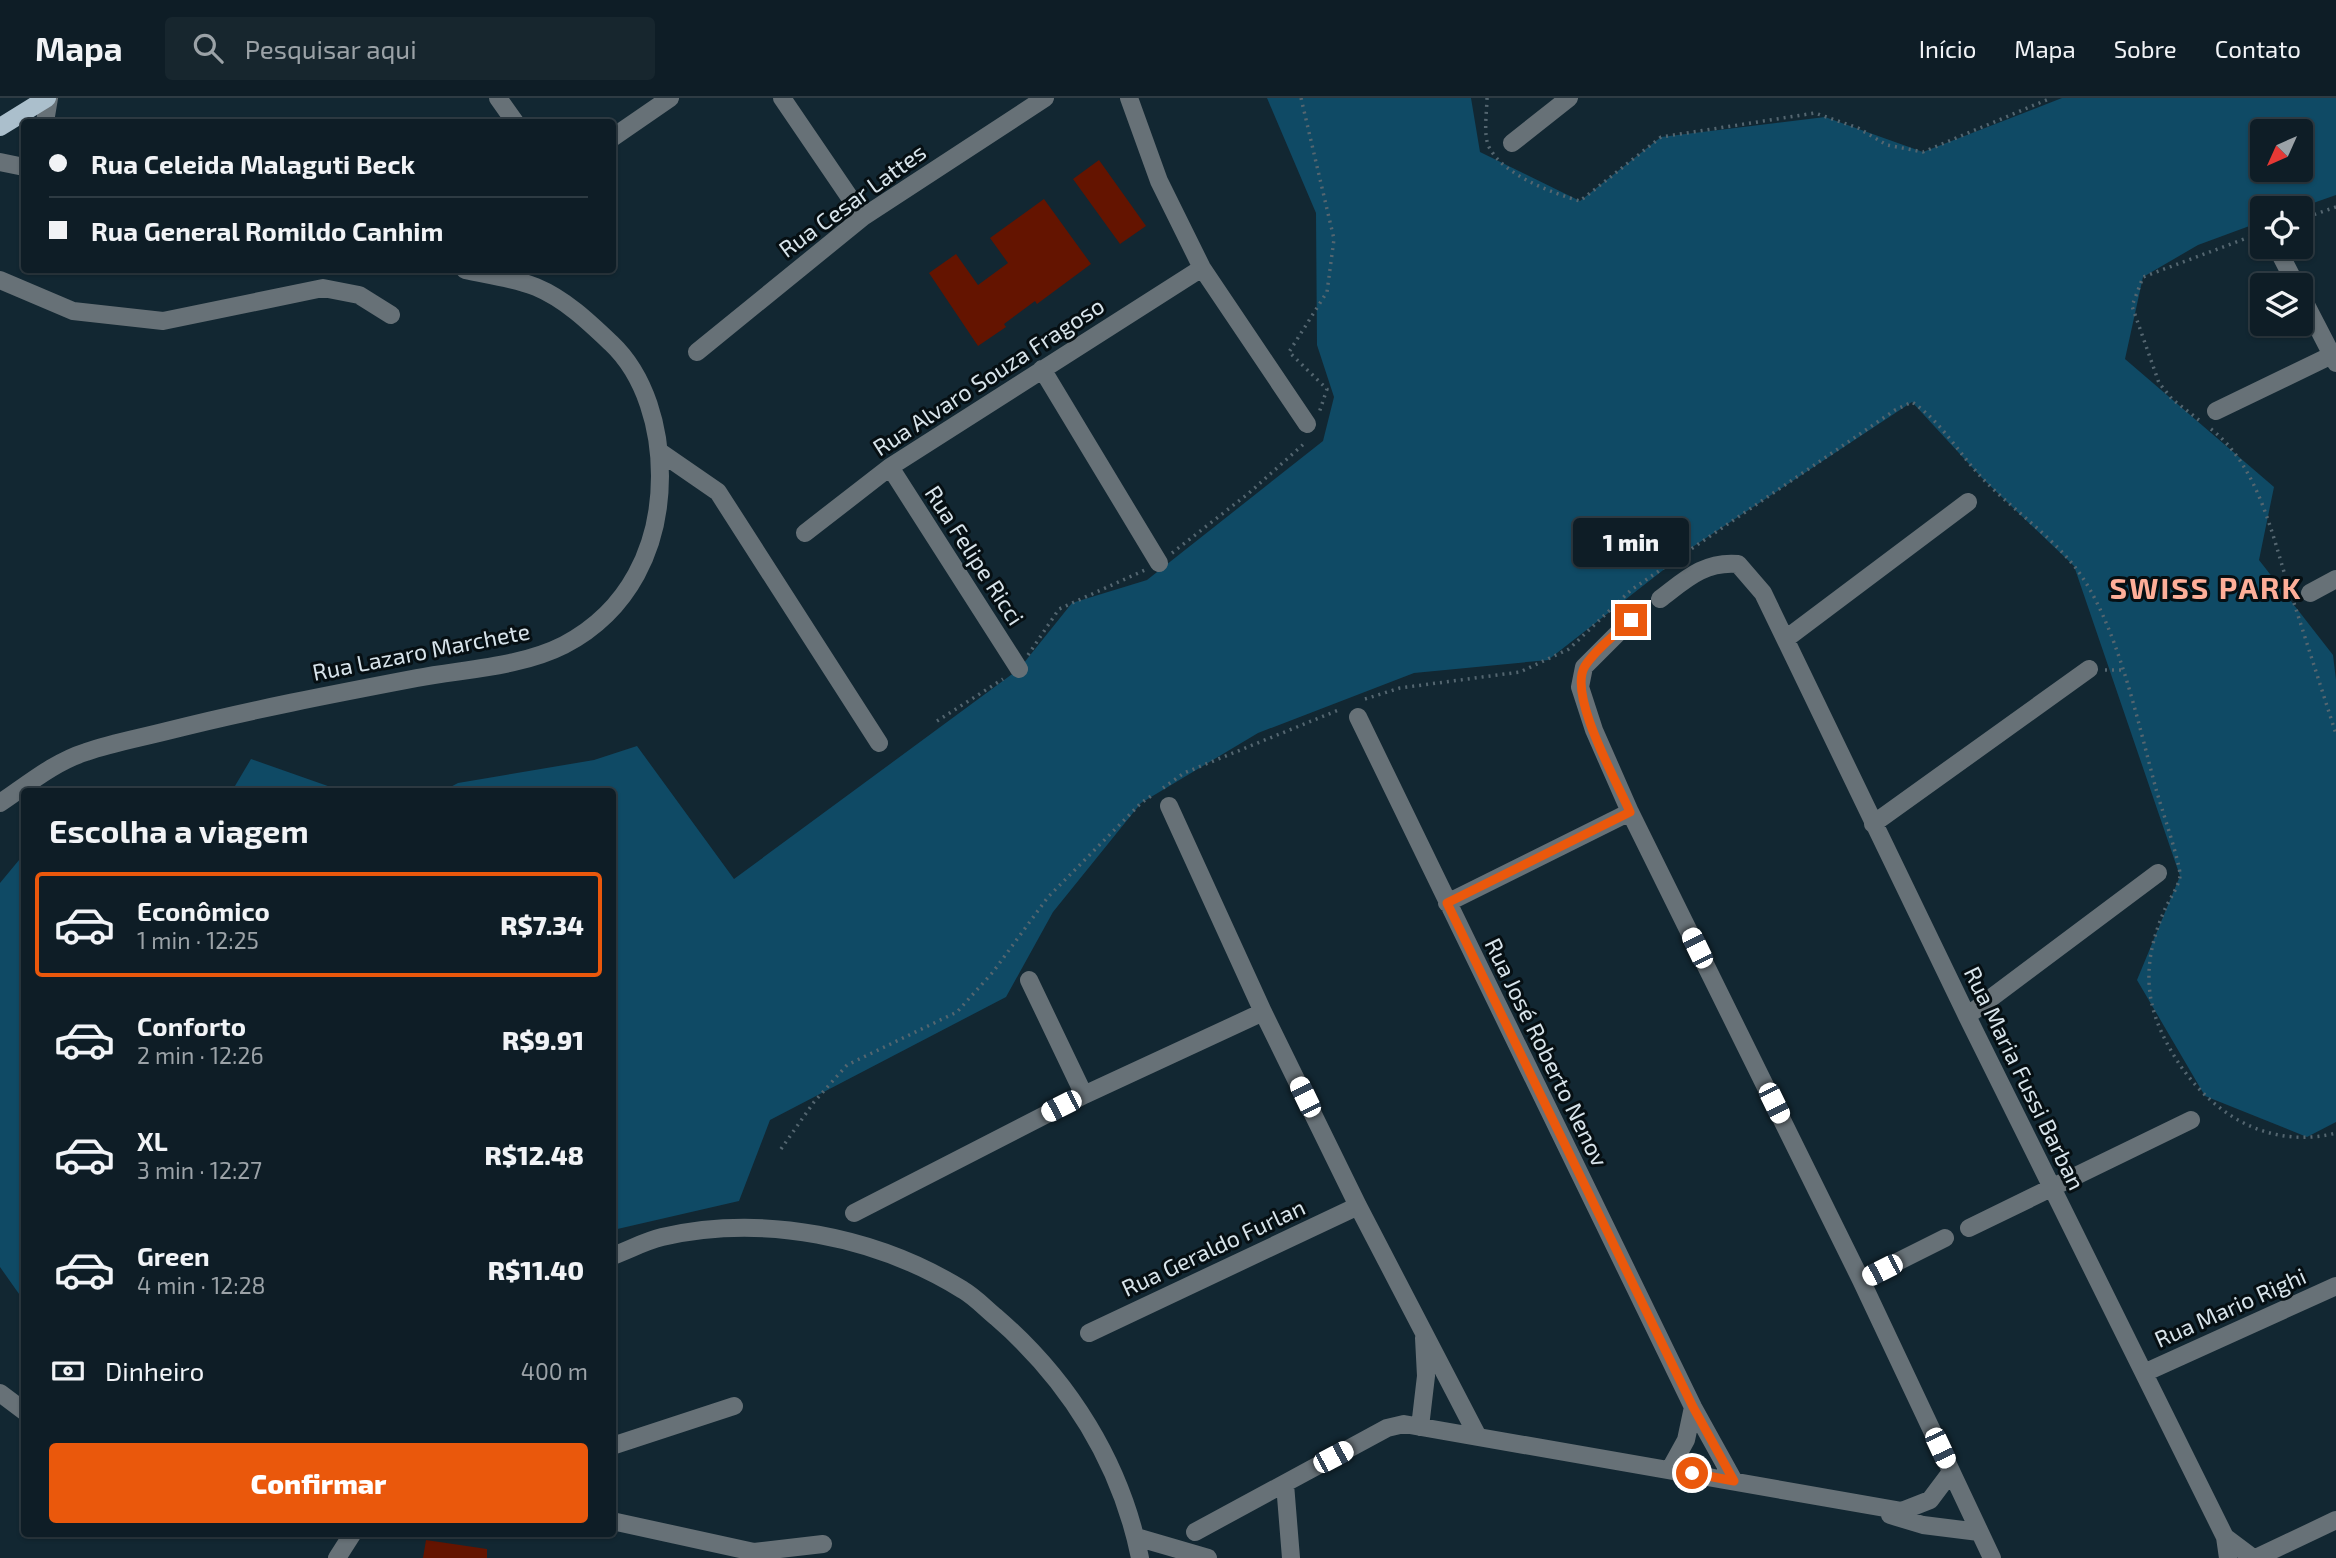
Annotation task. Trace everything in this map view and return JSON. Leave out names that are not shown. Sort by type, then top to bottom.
[{"type":"main road","points":[[0,127],[48,98]]},
{"type":"street","points":[[45,119],[48,98]]},
{"type":"street","points":[[498,98],[513,119]]},
{"type":"street","points":[[616,135],[670,98]]},
{"type":"street","points":[[782,98],[863,217]]},
{"type":"street","name":"Rua Cesar Lattes","points":[[697,352],[863,217],[1045,98]]},
{"type":"street","points":[[1129,98],[1159,181],[1202,268],[1311,429]]},
{"type":"street","points":[[1513,143],[1569,98]]},
{"type":"street","points":[[0,162],[21,166]]},
{"type":"street","name":"Rua Alvaro Souza Fragoso","points":[[805,533],[890,467],[1202,268]]},
{"type":"street","name":"Rua Lazaro Marchete","points":[[22,788],[45,772],[84,752],[268,706],[520,659],[562,646],[597,622],[628,590],[652,543],[660,506],[660,452],[654,422],[640,384],[619,350],[580,313],[536,287],[478,273]]},
{"type":"street","points":[[0,280],[73,311],[163,321],[323,288],[359,295],[391,315]]},
{"type":"street","points":[[2216,411],[2335,357],[2313,317]]},
{"type":"street","points":[[1042,369],[1159,563]]},
{"type":"street","points":[[660,452],[718,492],[879,743]]},
{"type":"street","name":"Rua Felipe Ricci","points":[[890,467],[1019,669]]},
{"type":"street","points":[[1787,638],[1968,502]]},
{"type":"street","name":"Rua Maria Fussi Barban","points":[[1660,599],[1703,567],[1721,562],[1738,564],[1763,593],[2051,1188],[2225,1537],[2228,1558]]},
{"type":"street","points":[[2310,593],[2336,579]]},
{"type":"street","points":[[1631,620],[1584,667],[1580,687],[1594,730],[1630,812],[1861,1280],[1992,1558]]},
{"type":"street","points":[[1873,824],[2088,669]]},
{"type":"street","name":"Rua José Roberto Nenov","points":[[1356,708],[1447,903],[1693,1407],[1734,1481]]},
{"type":"street","name":"Rua Lazaro Marchete","points":[[0,803],[21,789]]},
{"type":"street","points":[[1169,806],[1263,1012],[1358,1206],[1477,1436]]},
{"type":"street","points":[[1447,903],[1630,812]]},
{"type":"street","points":[[1967,1016],[2158,873]]},
{"type":"street","points":[[1029,980],[1084,1095]]},
{"type":"street","points":[[855,1213],[1084,1095],[1263,1012]]},
{"type":"street","points":[[1969,1228],[2190,1120]]},
{"type":"street","name":"Rua Geraldo Furlan","points":[[1089,1333],[1358,1206]]},
{"type":"street","points":[[616,1254],[661,1237],[739,1227],[831,1236],[926,1270],[965,1291],[1016,1334],[1065,1389],[1096,1436],[1136,1537],[1140,1558]]},
{"type":"street","points":[[1861,1280],[1945,1238]]},
{"type":"street","name":"Rua Mario Righi","points":[[2144,1373],[2336,1286]]},
{"type":"street","points":[[1420,1427],[1426,1376],[1424,1335]]},
{"type":"street","points":[[0,1393],[21,1409]]},
{"type":"street","points":[[616,1445],[734,1406]]},
{"type":"street","points":[[1670,1469],[1686,1440],[1693,1407]]},
{"type":"street","points":[[1195,1532],[1387,1428],[1404,1424],[1902,1511],[1917,1508],[1930,1500],[1951,1472]]},
{"type":"street","points":[[1285,1484],[1290,1558]]},
{"type":"street","points":[[1867,1507],[1923,1525],[1979,1532]]},
{"type":"street","points":[[2254,1558],[2336,1520]]},
{"type":"street","points":[[616,1522],[754,1555],[824,1544]]},
{"type":"street","points":[[337,1558],[350,1537]]},
{"type":"street","points":[[1136,1537],[1208,1558]]},
{"type":"street","name":"Rua Maria Fussi Barban","points":[[2225,1537],[2254,1558]]},
{"type":"path","points":[[937,721],[1019,669],[1059,609],[1159,563],[1248,493],[1311,429],[1327,389],[1289,352],[1327,292],[1334,239],[1301,98]]},
{"type":"path","points":[[1487,98],[1488,145],[1498,158],[1540,189],[1580,201],[1661,137],[1815,113],[1858,128],[1887,145],[1923,152],[2051,98]]},
{"type":"path","points":[[2313,215],[2336,207]]},
{"type":"path","points":[[2250,237],[2143,277],[2132,306],[2159,383],[2172,399],[2227,444],[2261,500],[2336,734]]},
{"type":"path","points":[[781,1149],[814,1102],[847,1065],[957,1012],[993,972],[1048,898],[1141,803],[1184,773],[1356,708],[1400,688],[1520,672],[1569,649],[1631,590],[1895,410],[1912,402],[1927,412],[1982,478],[2074,566],[2091,592],[2123,670],[2180,876],[2151,941],[2148,986],[2161,1030],[2177,1060],[2193,1084],[2215,1105],[2266,1135],[2318,1138],[2336,1133]]},
{"type":"shaded area","points":[[1267,98],[1471,98],[1480,152],[1580,201],[1661,137],[1825,117],[1923,152],[2062,98],[2336,98],[2336,195],[2313,203],[2313,196],[2250,196],[2250,226],[2198,245],[2143,277],[2125,359],[2274,487],[2259,560],[2333,655],[2336,680],[2336,1122],[2307,1137],[2205,1096],[2137,980],[2180,876],[2074,566],[1982,478],[1912,402],[1694,546],[1548,660],[1414,673],[1258,733],[1141,803],[1053,912],[1006,997],[770,1120],[739,1201],[616,1229],[616,788],[449,788],[458,783],[594,760],[637,746],[734,879],[1019,669],[1072,603],[1147,580],[1323,441],[1334,397],[1317,345],[1316,213]]},
{"type":"shaded area","points":[[251,759],[333,788],[234,788]]},
{"type":"shaded area","points":[[21,858],[21,1297],[0,1267],[0,883]]},
{"type":"building","points":[[1099,160],[1146,226],[1120,244],[1073,179]]},
{"type":"building","points":[[1044,199],[1091,264],[1037,304],[1035,301],[1004,324],[1006,327],[978,346],[929,273],[956,254],[978,285],[1008,263],[990,238]]},
{"type":"building","points":[[426,1540],[487,1549],[487,1558],[423,1558]]},
{"type":"district","name":"SWISS PARK","points":[[2206,587]]},
{"type":"route","points":[[1631,620],[1584,667],[1580,687],[1594,730],[1630,812],[1447,903],[1693,1407],[1734,1481],[1692,1473]]}]
